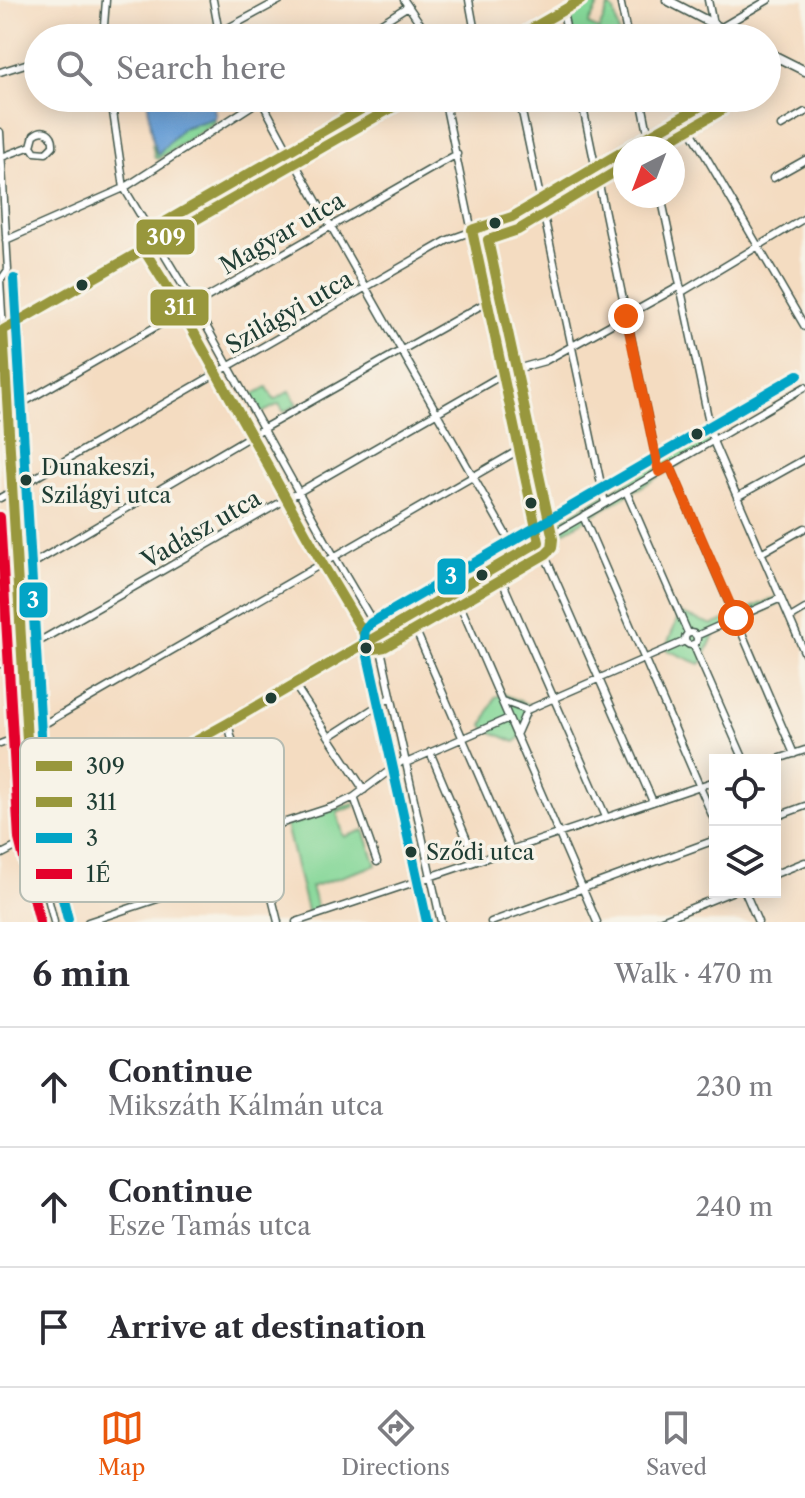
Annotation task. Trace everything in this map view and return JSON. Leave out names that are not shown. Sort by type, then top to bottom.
[{"type":"street","points":[[104,24],[106,0]]},
{"type":"street","points":[[213,0],[218,24]]},
{"type":"street","points":[[240,24],[280,0]]},
{"type":"street","points":[[469,0],[473,24]]},
{"type":"street","points":[[540,24],[581,0]]},
{"type":"street","points":[[620,0],[625,24]]},
{"type":"street","points":[[667,0],[713,24]]},
{"type":"street","points":[[708,0],[716,24]]},
{"type":"street","points":[[721,24],[768,0]]},
{"type":"street","points":[[377,24],[406,3],[422,24]]},
{"type":"street","points":[[563,11],[565,24]]},
{"type":"street","points":[[781,59],[804,70]]},
{"type":"street","points":[[0,72],[24,64]]},
{"type":"street","points":[[113,112],[124,188],[194,304],[372,620],[378,635],[441,922]]},
{"type":"street","points":[[6,240],[124,188],[240,112]]},
{"type":"street","points":[[268,112],[517,554]]},
{"type":"street","points":[[1,331],[384,112]]},
{"type":"street","points":[[447,112],[539,542],[653,802]]},
{"type":"street","points":[[522,112],[605,503]]},
{"type":"street","points":[[584,112],[659,472]]},
{"type":"street","points":[[644,112],[649,136]]},
{"type":"street","name":"Szilágyi utca","points":[[651,136],[691,112]]},
{"type":"street","points":[[781,126],[805,112]]},
{"type":"street","points":[[683,117],[805,327]]},
{"type":"street","points":[[0,132],[8,270],[0,280],[1,331],[27,738]]},
{"type":"street","points":[[2,157],[31,146]]},
{"type":"street","name":"Magyar utca","points":[[0,416],[457,154]]},
{"type":"street","name":"Szilágyi utca","points":[[0,498],[448,240],[505,221],[613,157]]},
{"type":"street","points":[[773,178],[805,160]]},
{"type":"street","points":[[664,208],[713,441],[805,654]]},
{"type":"street","name":"Vadász utca","points":[[0,664],[502,374],[545,361],[681,289],[805,218]]},
{"type":"street","points":[[0,583],[487,302]]},
{"type":"street","points":[[201,738],[805,387]]},
{"type":"street","points":[[0,744],[27,734],[519,450]]},
{"type":"street","points":[[737,497],[805,459]]},
{"type":"street","points":[[670,466],[794,754]]},
{"type":"street","points":[[626,491],[688,644],[693,644]]},
{"type":"street","points":[[583,516],[709,808]]},
{"type":"street","points":[[761,553],[805,528]]},
{"type":"street","points":[[496,567],[606,817]]},
{"type":"street","points":[[454,591],[597,922]]},
{"type":"street","points":[[696,636],[781,598]]},
{"type":"street","points":[[790,618],[805,609]]},
{"type":"street","points":[[410,617],[511,850]]},
{"type":"street","points":[[516,735],[527,710],[645,658],[692,633],[696,636]]},
{"type":"street","points":[[693,644],[696,636]]},
{"type":"street","points":[[693,644],[741,754]]},
{"type":"street","points":[[294,684],[364,790]]},
{"type":"street","points":[[329,737],[391,697]]},
{"type":"street","points":[[502,701],[527,710]]},
{"type":"street","points":[[284,822],[354,797],[405,761],[509,718]]},
{"type":"street","points":[[228,723],[232,738]]},
{"type":"street","points":[[781,758],[805,750]]},
{"type":"street","points":[[430,752],[476,861]]},
{"type":"street","points":[[296,922],[709,783]]},
{"type":"street","points":[[354,797],[377,862]]},
{"type":"street","points":[[781,815],[805,806]]},
{"type":"street","points":[[491,922],[709,842]]},
{"type":"street","points":[[0,855],[20,845]]},
{"type":"street","points":[[781,872],[805,862]]},
{"type":"street","points":[[657,922],[676,918],[718,898]]},
{"type":"street","points":[[748,898],[758,922]]},
{"type":"street","points":[[49,902],[54,922]]},
{"type":"street","points":[[88,922],[148,902]]},
{"type":"street","points":[[273,902],[278,922]]},
{"type":"green space","points":[[587,0],[600,2],[589,24],[571,24],[568,11]]},
{"type":"green space","points":[[609,6],[614,11],[617,24],[602,24]]},
{"type":"green space","points":[[215,118],[215,122],[158,159],[155,158],[152,144],[157,154],[182,128]]},
{"type":"green space","points":[[267,387],[274,400],[290,391],[297,405],[284,412],[279,404],[260,414],[251,396]]},
{"type":"green space","points":[[707,434],[711,446],[545,543],[542,531]]},
{"type":"green space","points":[[776,597],[780,604],[715,632],[700,664],[667,650],[679,615],[713,625]]},
{"type":"green space","points":[[503,694],[529,705],[526,725],[515,742],[487,730],[483,725],[495,697]]},
{"type":"green space","points":[[354,803],[355,806],[337,813],[344,837],[364,830],[376,865],[311,887],[318,911],[308,915],[286,825]]},
{"type":"water","points":[[149,112],[216,114],[215,118],[182,128],[158,155]]},
{"type":"transit line","name":"309","points":[[539,24],[581,0]]},
{"type":"transit line","name":"311","points":[[357,112],[149,231],[142,242],[367,643],[374,649],[385,647],[552,548],[553,539],[488,240],[518,230],[613,173]]},
{"type":"transit line","name":"309","points":[[27,738],[3,330],[384,112]]},
{"type":"transit line","name":"309","points":[[649,136],[691,112]]},
{"type":"transit line","name":"311","points":[[677,136],[719,112]]},
{"type":"transit line","name":"309","points":[[201,738],[539,542],[472,230],[512,217],[613,157]]},
{"type":"transit line","name":"3","points":[[14,279],[41,738]]},
{"type":"transit line","name":"3","points":[[427,922],[364,638],[365,630],[371,623],[798,375]]},
{"type":"transit line","name":"1É","points":[[0,517],[20,843]]},
{"type":"transit line","name":"1É","points":[[35,902],[40,922]]},
{"type":"transit line","name":"3","points":[[64,902],[68,919]]},
{"type":"place","name":"Dunakeszi, Szilágyi utca","points":[[26,480]]},
{"type":"place","name":"Sződi utca","points":[[411,852]]},
{"type":"route","points":[[626,316],[659,472],[670,466],[736,618]]}]
